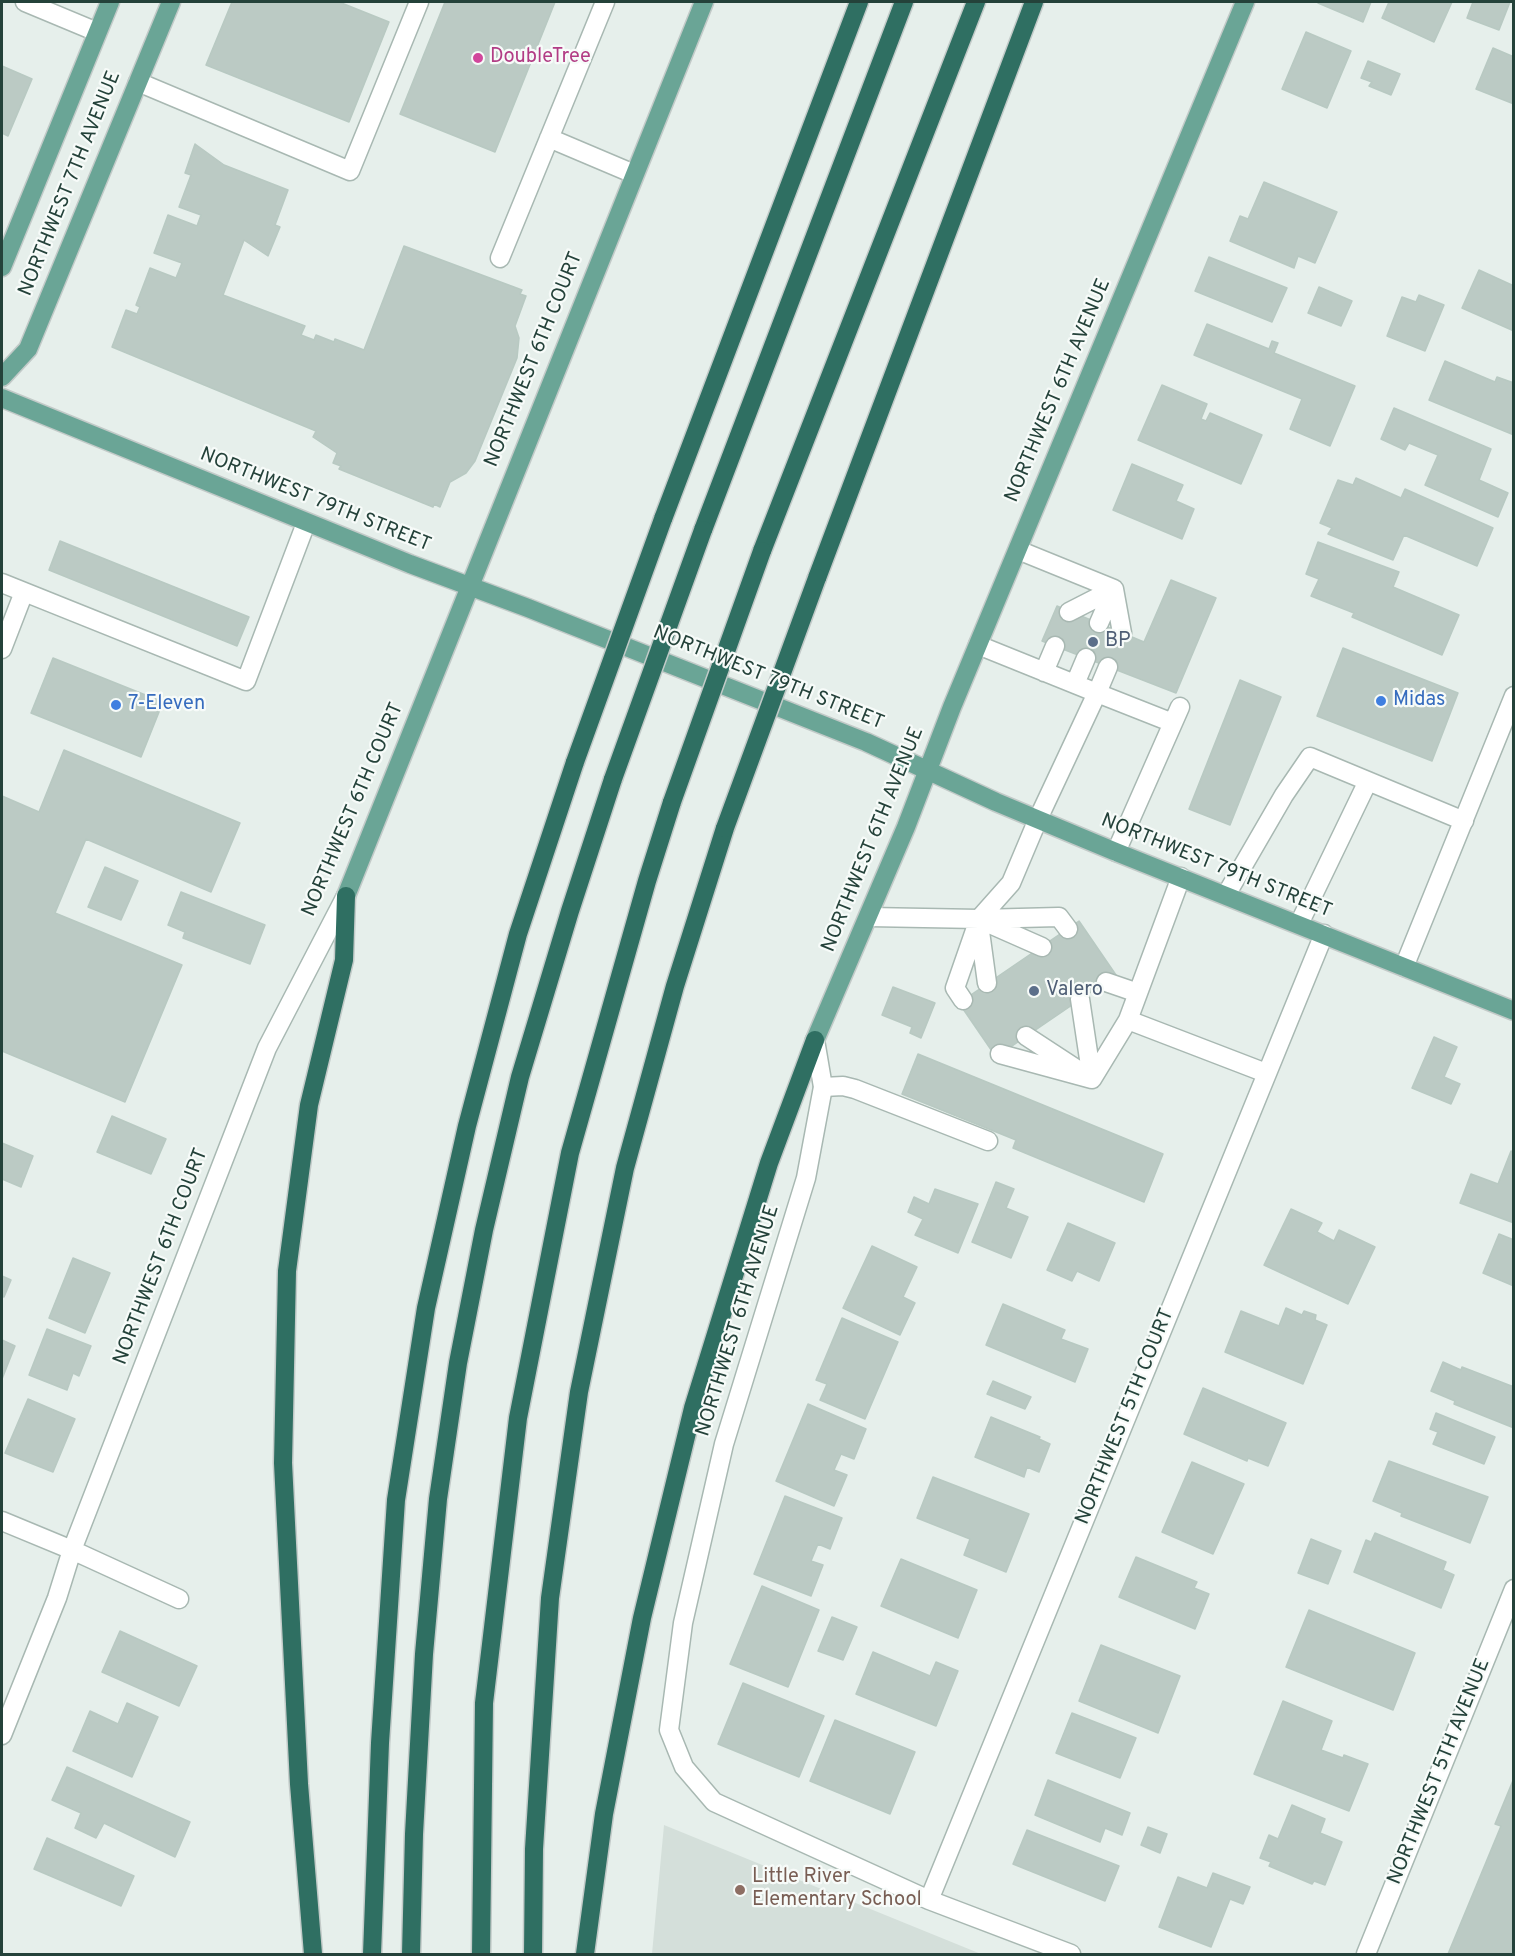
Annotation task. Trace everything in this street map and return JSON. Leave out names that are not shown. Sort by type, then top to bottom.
[{"type":"highway","points":[[372,1954],[380,1743],[396,1500],[426,1308],[467,1126],[518,934],[575,762],[663,519],[859,2]]},
{"type":"highway","points":[[411,1954],[414,1834],[425,1642],[438,1499],[458,1363],[484,1230],[520,1077],[613,779],[703,530],[904,2]]},
{"type":"highway","points":[[481,1954],[484,1703],[518,1418],[570,1153],[672,802],[762,551],[976,2]]},
{"type":"highway","points":[[533,1954],[534,1849],[550,1598],[579,1392],[624,1168],[675,986],[724,828],[1034,2]]},
{"type":"highway","points":[[313,1954],[299,1784],[283,1463],[287,1271],[309,1105],[344,960],[346,896]]},
{"type":"highway","points":[[585,1954],[604,1814],[642,1618],[693,1408],[769,1163],[815,1040]]},
{"type":"main road","name":"NORTHWEST 7TH AVENUE","points":[[2,267],[110,2]]},
{"type":"main road","name":"NORTHWEST 7TH AVENUE","points":[[2,376],[27,349],[171,2]]},
{"type":"main road","name":"NORTHWEST 6TH COURT","points":[[346,896],[704,2]]},
{"type":"main road","name":"NORTHWEST 6TH AVENUE","points":[[815,1040],[868,917],[978,645],[1245,2]]},
{"type":"main road","name":"NORTHWEST 79TH STREET","points":[[2,398],[306,522],[816,722],[929,769],[996,802],[1116,852],[1514,1011]]},
{"type":"street","points":[[25,2],[98,32]]},
{"type":"street","points":[[138,82],[350,171],[419,2]]},
{"type":"street","points":[[500,258],[605,2]]},
{"type":"street","points":[[549,138],[634,174]]},
{"type":"street","points":[[2,583],[246,681],[306,522]]},
{"type":"street","points":[[1018,549],[1114,588]]},
{"type":"street","points":[[1069,612],[1114,588]]},
{"type":"street","points":[[1099,623],[1114,588]]},
{"type":"street","points":[[1114,588],[1122,633]]},
{"type":"street","points":[[2,649],[24,592]]},
{"type":"street","points":[[978,645],[1097,693],[1176,715],[1116,852]]},
{"type":"street","points":[[1044,672],[1055,646]]},
{"type":"street","points":[[1075,684],[1086,658]]},
{"type":"street","points":[[963,1000],[955,988],[979,919],[1011,883],[1108,667]]},
{"type":"street","points":[[1404,967],[1514,696]]},
{"type":"street","points":[[1227,895],[1284,795],[1310,757],[1464,821]]},
{"type":"street","points":[[1299,924],[1368,781]]},
{"type":"street","points":[[1092,1079],[1128,1020],[1181,877]]},
{"type":"street","name":"NORTHWEST 6TH COURT","points":[[2,1735],[57,1598],[72,1550],[267,1048],[346,896]]},
{"type":"street","points":[[868,917],[979,919],[1059,917],[1068,929]]},
{"type":"street","points":[[979,919],[1042,946]]},
{"type":"street","points":[[979,919],[987,983]]},
{"type":"street","name":"NORTHWEST 5TH COURT","points":[[929,1900],[1324,934]]},
{"type":"street","points":[[1106,982],[1138,993]]},
{"type":"street","points":[[1080,999],[1092,1079]]},
{"type":"street","points":[[1128,1020],[1266,1073]]},
{"type":"street","points":[[1026,1036],[1092,1079]]},
{"type":"street","name":"NORTHWEST 6TH AVENUE","points":[[815,1040],[823,1087],[806,1178],[724,1444],[683,1623],[669,1730],[684,1767],[714,1802],[929,1900]]},
{"type":"street","points":[[1000,1054],[1092,1079]]},
{"type":"street","points":[[823,1087],[843,1086],[855,1089],[988,1141]]},
{"type":"street","points":[[2,1521],[179,1599]]},
{"type":"street","name":"NORTHWEST 5TH AVENUE","points":[[1366,1954],[1514,1589]]},
{"type":"street","points":[[929,1900],[1071,1954]]},
{"type":"shaded area","name":"Little River Elementary School","points":[[664,1825],[981,1954],[652,1954]]},
{"type":"building","points":[[232,2],[339,2],[389,22],[349,122],[206,65]]},
{"type":"building","name":"DoubleTree","points":[[445,2],[555,2],[495,152],[400,114]]},
{"type":"building","points":[[1318,2],[1371,2],[1363,22]]},
{"type":"building","points":[[1389,2],[1452,2],[1434,42],[1382,18]]},
{"type":"building","points":[[1473,2],[1510,2],[1499,30],[1467,18]]},
{"type":"building","points":[[1306,32],[1351,51],[1327,108],[1282,89]]},
{"type":"building","points":[[1493,48],[1514,57],[1514,104],[1476,89]]},
{"type":"building","points":[[1368,61],[1400,74],[1391,95],[1369,86],[1372,82],[1361,78]]},
{"type":"building","points":[[2,66],[32,79],[8,136],[2,133]]},
{"type":"building","points":[[195,144],[224,165],[288,190],[275,225],[280,227],[268,256],[244,240],[223,295],[305,326],[301,335],[314,340],[316,335],[334,342],[335,339],[364,350],[404,246],[522,290],[520,294],[526,296],[515,326],[519,338],[517,358],[475,461],[466,473],[450,482],[440,507],[434,504],[433,507],[339,469],[341,466],[333,463],[337,453],[313,437],[316,431],[112,347],[126,310],[137,314],[140,307],[136,305],[150,268],[176,278],[182,263],[154,253],[168,215],[197,226],[201,215],[179,207],[191,175],[185,173]]},
{"type":"building","points":[[1264,182],[1337,212],[1315,263],[1298,256],[1294,268],[1230,241],[1240,216],[1248,219]]},
{"type":"building","points":[[1209,257],[1287,288],[1272,322],[1195,291]]},
{"type":"building","points":[[1479,270],[1514,286],[1514,331],[1462,308]]},
{"type":"building","points":[[1319,287],[1352,301],[1341,326],[1308,313]]},
{"type":"building","points":[[1419,295],[1444,305],[1425,351],[1387,336],[1402,297],[1416,302]]},
{"type":"building","points":[[1207,324],[1269,349],[1272,341],[1278,343],[1274,353],[1355,386],[1330,446],[1290,429],[1302,399],[1194,355]]},
{"type":"building","points":[[1445,361],[1495,382],[1497,377],[1514,383],[1514,435],[1429,400]]},
{"type":"building","points":[[1162,385],[1207,404],[1201,419],[1206,421],[1210,413],[1262,435],[1241,484],[1138,440]]},
{"type":"building","points":[[1394,408],[1491,449],[1479,480],[1508,493],[1498,517],[1425,485],[1438,455],[1409,443],[1405,450],[1381,439]]},
{"type":"building","points":[[1132,464],[1183,485],[1176,501],[1194,509],[1182,539],[1113,510]]},
{"type":"building","points":[[1356,478],[1401,498],[1405,489],[1493,528],[1477,566],[1404,535],[1393,560],[1328,534],[1332,528],[1320,523],[1338,480],[1353,485]]},
{"type":"building","points":[[60,541],[249,617],[237,646],[49,570]]},
{"type":"building","points":[[1318,542],[1399,572],[1393,587],[1459,615],[1442,655],[1352,617],[1354,613],[1311,596],[1319,579],[1306,574]]},
{"type":"building","points":[[1171,580],[1216,598],[1176,693],[1042,641],[1057,606],[1144,642]]},
{"type":"building","points":[[1343,648],[1458,693],[1432,761],[1317,716]]},
{"type":"building","points":[[53,658],[163,702],[141,757],[31,713]]},
{"type":"building","points":[[1240,680],[1281,697],[1230,825],[1189,809]]},
{"type":"building","points":[[64,750],[240,823],[211,892],[86,839],[55,913],[182,965],[125,1102],[2,1051],[2,796],[39,812]]},
{"type":"building","points":[[105,867],[138,881],[121,920],[88,907]]},
{"type":"building","points":[[181,892],[265,925],[250,964],[183,938],[185,932],[168,925]]},
{"type":"building","name":"Valero","points":[[1079,921],[1116,975],[996,1057],[959,1003]]},
{"type":"building","points":[[893,987],[935,1003],[921,1038],[910,1033],[912,1027],[882,1015]]},
{"type":"building","points":[[1434,1037],[1457,1047],[1444,1077],[1460,1084],[1451,1104],[1412,1088]]},
{"type":"building","points":[[918,1054],[1163,1154],[1144,1202],[1013,1148],[1016,1140],[902,1094]]},
{"type":"building","points":[[112,1116],[166,1139],[151,1174],[97,1152]]},
{"type":"building","points":[[2,1143],[33,1156],[21,1187],[2,1179]]},
{"type":"building","points":[[1511,1151],[1514,1152],[1514,1223],[1460,1203],[1471,1174],[1498,1184]]},
{"type":"building","points":[[996,1182],[1014,1189],[1006,1208],[1028,1217],[1011,1258],[972,1242]]},
{"type":"building","points":[[935,1189],[978,1204],[958,1253],[915,1235],[923,1219],[908,1212],[914,1197],[929,1204]]},
{"type":"building","points":[[1291,1209],[1322,1223],[1317,1232],[1334,1241],[1339,1230],[1375,1247],[1348,1304],[1264,1265]]},
{"type":"building","points":[[1068,1223],[1115,1243],[1099,1281],[1077,1271],[1072,1281],[1047,1270]]},
{"type":"building","points":[[1499,1234],[1514,1240],[1514,1286],[1483,1273]]},
{"type":"building","points":[[872,1246],[917,1267],[903,1297],[915,1303],[900,1335],[843,1308]]},
{"type":"building","points":[[73,1258],[110,1273],[85,1333],[49,1318]]},
{"type":"building","points":[[2,1276],[11,1280],[4,1297],[2,1296]]},
{"type":"building","points":[[1003,1304],[1065,1330],[1061,1339],[1088,1349],[1075,1382],[986,1345]]},
{"type":"building","points":[[1286,1308],[1302,1315],[1304,1311],[1316,1315],[1315,1320],[1327,1325],[1303,1384],[1225,1352],[1241,1311],[1279,1326]]},
{"type":"building","points":[[842,1318],[898,1342],[865,1419],[820,1400],[827,1384],[816,1380]]},
{"type":"building","points":[[47,1329],[91,1346],[79,1376],[73,1373],[67,1390],[29,1375]]},
{"type":"building","points":[[2,1340],[15,1346],[2,1379]]},
{"type":"building","points":[[1443,1362],[1514,1387],[1511,1402],[1514,1403],[1514,1428],[1454,1404],[1455,1401],[1431,1391]]},
{"type":"building","points":[[993,1381],[1031,1397],[1025,1409],[987,1394]]},
{"type":"building","points":[[1203,1388],[1286,1423],[1268,1466],[1248,1458],[1247,1461],[1184,1434]]},
{"type":"building","points":[[28,1399],[75,1419],[53,1472],[5,1453]]},
{"type":"building","points":[[808,1404],[866,1429],[854,1459],[841,1454],[834,1470],[847,1475],[834,1506],[776,1481]]},
{"type":"building","points":[[1436,1413],[1495,1437],[1484,1464],[1433,1444],[1438,1432],[1430,1429]]},
{"type":"building","points":[[991,1417],[1040,1437],[1039,1439],[1050,1444],[1039,1472],[1027,1467],[1024,1477],[975,1457]]},
{"type":"building","points":[[1389,1461],[1488,1497],[1470,1543],[1401,1516],[1402,1513],[1373,1501]]},
{"type":"building","points":[[1192,1462],[1244,1484],[1213,1554],[1162,1532]]},
{"type":"building","points":[[933,1477],[1029,1514],[1006,1572],[964,1555],[970,1539],[917,1518]]},
{"type":"building","points":[[785,1496],[842,1518],[830,1549],[818,1544],[811,1561],[823,1565],[811,1596],[754,1574]]},
{"type":"building","points":[[1375,1533],[1446,1562],[1443,1570],[1454,1575],[1441,1608],[1354,1572],[1366,1540],[1371,1542]]},
{"type":"building","points":[[1311,1539],[1341,1551],[1328,1584],[1298,1573]]},
{"type":"building","points":[[1136,1557],[1197,1582],[1194,1588],[1209,1594],[1195,1629],[1119,1597]]},
{"type":"building","points":[[901,1559],[977,1590],[958,1638],[881,1606]]},
{"type":"building","points":[[762,1586],[819,1610],[788,1687],[730,1664]]},
{"type":"building","points":[[1309,1610],[1415,1653],[1393,1710],[1286,1667]]},
{"type":"building","points":[[832,1617],[857,1627],[843,1660],[818,1651]]},
{"type":"building","points":[[120,1631],[197,1666],[179,1706],[102,1672]]},
{"type":"building","points":[[1101,1645],[1180,1676],[1158,1733],[1079,1701]]},
{"type":"building","points":[[873,1652],[930,1676],[936,1662],[958,1671],[936,1726],[856,1694]]},
{"type":"building","points":[[743,1683],[824,1716],[799,1777],[718,1744]]},
{"type":"building","points":[[1283,1701],[1332,1721],[1321,1750],[1368,1764],[1349,1811],[1254,1774]]},
{"type":"building","points":[[127,1703],[158,1717],[132,1777],[73,1751],[90,1711],[118,1724]]},
{"type":"building","points":[[1072,1713],[1136,1738],[1120,1778],[1056,1753]]},
{"type":"building","points":[[835,1720],[915,1752],[890,1814],[810,1781]]},
{"type":"building","points":[[67,1767],[190,1822],[175,1857],[104,1823],[96,1838],[75,1828],[81,1813],[52,1800]]},
{"type":"building","points":[[1514,1778],[1514,1954],[1448,1954],[1501,1826],[1495,1824]]},
{"type":"building","points":[[1048,1780],[1130,1813],[1122,1835],[1105,1828],[1100,1842],[1035,1815]]},
{"type":"building","points":[[1292,1805],[1325,1819],[1320,1833],[1342,1842],[1325,1885],[1314,1881],[1312,1884],[1269,1866],[1271,1862],[1260,1858],[1269,1835],[1278,1839]]},
{"type":"building","points":[[1148,1827],[1167,1834],[1160,1853],[1141,1845]]},
{"type":"building","points":[[1027,1830],[1119,1866],[1105,1901],[1013,1864]]},
{"type":"building","points":[[47,1838],[134,1876],[121,1906],[34,1869]]},
{"type":"building","points":[[1213,1873],[1250,1887],[1243,1904],[1230,1899],[1211,1947],[1159,1927],[1178,1877],[1207,1888]]},
{"type":"place","name":"DoubleTree","points":[[478,58]]},
{"type":"place","name":"BP","points":[[1093,642]]},
{"type":"place","name":"Midas","points":[[1381,701]]},
{"type":"place","name":"7-Eleven","points":[[116,705]]},
{"type":"place","name":"Valero","points":[[1034,991]]},
{"type":"place","name":"Little River Elementary School","points":[[740,1890]]}]
